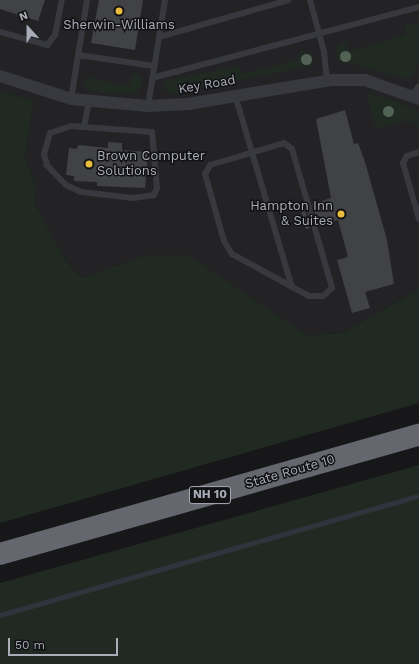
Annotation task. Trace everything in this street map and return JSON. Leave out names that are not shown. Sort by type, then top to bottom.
[{"type":"highway","name":"State Route 10","points":[[0,554],[419,435]]},
{"type":"street","name":"Key Road","points":[[0,76],[72,99],[148,106],[188,104],[327,80],[365,80],[417,93]]},
{"type":"lane","points":[[0,32],[47,44],[55,35],[62,0]]},
{"type":"lane","points":[[72,99],[87,0]]},
{"type":"lane","points":[[148,106],[165,0]]},
{"type":"lane","points":[[159,37],[289,0]]},
{"type":"lane","points":[[310,0],[320,34],[327,80]]},
{"type":"lane","points":[[152,78],[419,7]]},
{"type":"lane","points":[[78,55],[154,66]]},
{"type":"lane","points":[[234,95],[292,287]]},
{"type":"lane","points":[[84,127],[89,101]]},
{"type":"lane","points":[[84,127],[152,132],[157,188],[154,194],[133,198],[81,192],[66,184],[47,165],[44,154],[46,138],[59,128],[84,127]]},
{"type":"lane","points":[[290,144],[332,288],[327,295],[314,297],[292,287],[232,254],[224,241],[204,174],[206,168],[252,152],[290,144]]},
{"type":"lane","points":[[419,152],[407,156],[403,162],[419,219]]},
{"type":"shaded area","points":[[0,0],[419,0],[419,289],[342,333],[306,335],[271,314],[144,255],[82,278],[67,262],[34,202],[37,189],[25,156],[34,101],[0,90]]},
{"type":"shaded area","points":[[419,23],[419,58],[413,76],[407,79],[337,60],[336,48],[340,43],[345,42],[349,51],[406,35],[405,24]]},
{"type":"shaded area","points":[[301,50],[312,54],[314,65],[171,94],[162,88],[165,81],[238,66],[242,74],[297,60]]},
{"type":"shaded area","points":[[133,73],[140,76],[143,83],[137,93],[104,93],[86,89],[83,81],[86,77],[129,86]]},
{"type":"shaded area","points":[[0,90],[34,101],[25,156],[37,189],[34,202],[67,262],[82,278],[144,255],[189,255],[306,335],[342,333],[419,289],[419,403],[0,523]]},
{"type":"shaded area","points":[[366,93],[394,100],[419,112],[419,126],[409,120],[376,129]]},
{"type":"shaded area","points":[[419,465],[419,664],[0,664],[0,583]]},
{"type":"building","points":[[0,0],[45,0],[38,21],[0,9]]},
{"type":"building","points":[[99,0],[143,0],[135,50],[91,43]]},
{"type":"building","name":"Hampton Inn & Suites","points":[[345,110],[354,144],[358,143],[365,162],[387,240],[394,284],[365,292],[370,308],[352,313],[337,260],[348,257],[338,220],[319,226],[312,204],[331,198],[316,119]]},
{"type":"building","points":[[108,142],[122,143],[122,150],[148,152],[145,188],[97,186],[97,182],[74,181],[74,176],[66,175],[69,148],[77,149],[78,145],[108,148]]},
{"type":"building","points":[[304,206],[310,228],[306,229],[300,207]]},
{"type":"waterway","points":[[0,615],[419,496]]},
{"type":"place","name":"Sherwin-Williams","points":[[119,11]]},
{"type":"place","name":"Brown Computer Solutions","points":[[89,164]]},
{"type":"place","name":"Hampton Inn & Suites","points":[[341,214]]}]
